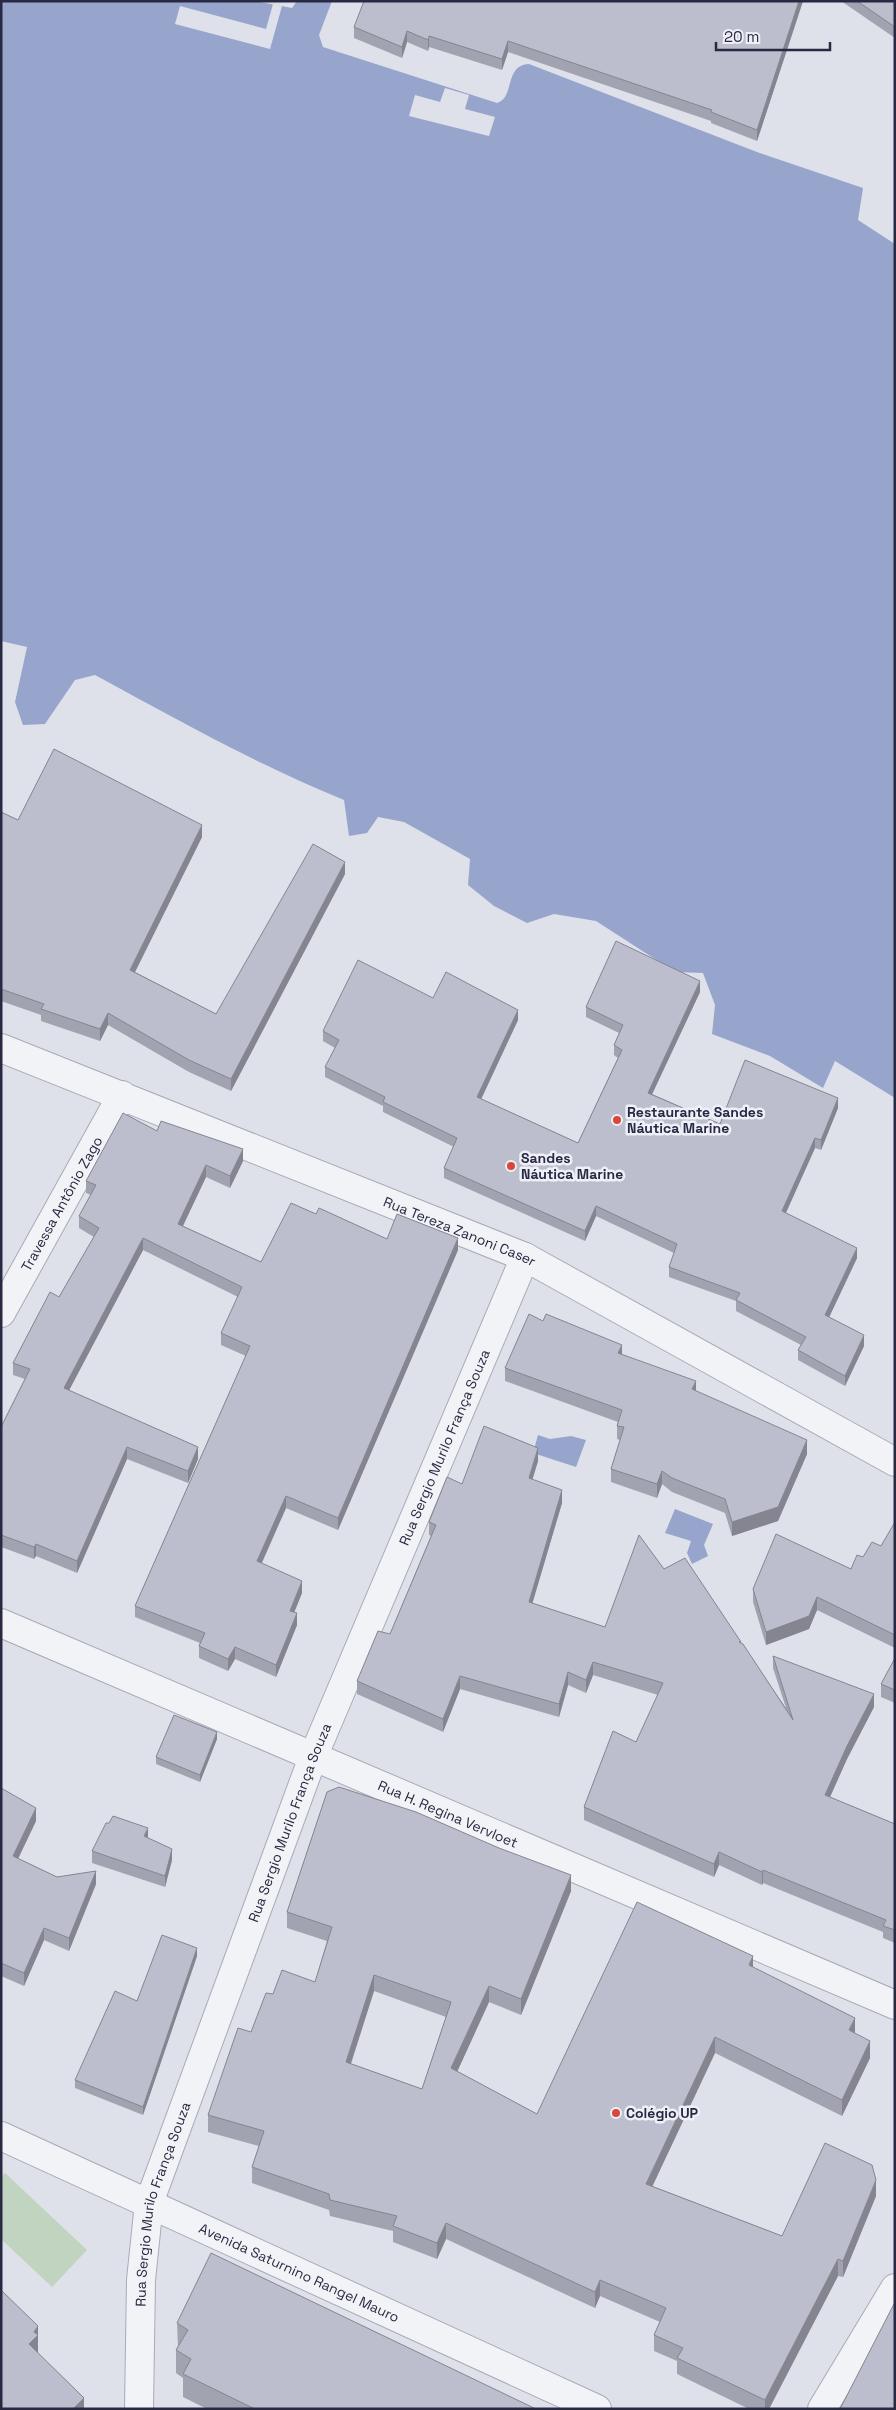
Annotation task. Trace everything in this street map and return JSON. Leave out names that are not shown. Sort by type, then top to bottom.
[{"type":"street","name":"Rua Tereza Zanoni Caser","points":[[1,1048],[525,1257],[895,1462]]},
{"type":"street","name":"Travessa Antônio Zago","points":[[1,1313],[122,1095]]},
{"type":"street","name":"Rua Sergio Murilo França Souza","points":[[139,2409],[141,2280],[150,2203],[313,1758],[525,1257]]},
{"type":"street","name":"Rua H. Regina Vervloet","points":[[1,1623],[313,1758],[895,2005]]},
{"type":"street","name":"Avenida Saturnino Rangel Mauro","points":[[1,2136],[598,2409]]},
{"type":"street","points":[[822,2409],[895,2288]]},
{"type":"green space","points":[[5,2173],[87,2250],[52,2287],[1,2239],[1,2177]]},
{"type":"water","points":[[1,1],[255,1],[292,8],[297,1],[332,1],[319,35],[323,47],[497,103],[503,100],[506,95],[516,70],[521,66],[529,64],[757,152],[863,188],[858,220],[895,244],[895,1098],[835,1061],[823,1088],[770,1056],[712,1034],[715,1005],[703,973],[675,972],[596,921],[554,914],[527,923],[494,906],[468,885],[470,859],[404,822],[378,817],[367,833],[349,836],[344,800],[249,757],[95,675],[75,680],[45,724],[23,725],[15,702],[27,647],[1,641]]},
{"type":"water","points":[[538,1435],[550,1439],[571,1436],[586,1440],[576,1467],[533,1453]]},
{"type":"water","points":[[675,1509],[713,1524],[704,1545],[708,1556],[692,1564],[687,1553],[691,1541],[665,1533]]},
{"type":"pier","points":[[273,4],[282,6],[270,49],[175,24],[180,6],[266,29]]},
{"type":"pier","points":[[445,88],[469,95],[465,109],[495,117],[489,136],[409,116],[415,95],[440,102]]},
{"type":"building","points":[[364,1],[799,1],[757,130],[711,112],[712,110],[508,41],[502,59],[429,36],[428,40],[407,31],[402,47],[354,27]]},
{"type":"building","points":[[857,1],[895,1],[895,27]]},
{"type":"building","points":[[54,749],[202,825],[130,970],[216,1014],[313,844],[345,862],[231,1079],[189,1060],[108,1013],[100,1029],[41,1009],[44,1004],[1,989],[1,812],[18,820]]},
{"type":"building","points":[[616,941],[700,981],[648,1093],[720,1124],[745,1060],[838,1098],[821,1140],[815,1138],[782,1211],[857,1248],[825,1315],[864,1335],[845,1376],[798,1350],[806,1337],[736,1300],[740,1293],[669,1267],[677,1244],[596,1206],[585,1231],[444,1168],[457,1138],[383,1102],[385,1097],[325,1067],[339,1040],[323,1031],[358,960],[433,998],[446,972],[518,1010],[477,1097],[578,1143],[622,1050],[614,1045],[623,1025],[586,1007]]},
{"type":"building","points":[[123,1113],[157,1131],[161,1121],[243,1149],[230,1176],[206,1165],[178,1224],[261,1262],[291,1203],[316,1214],[319,1208],[387,1239],[397,1214],[458,1238],[338,1518],[286,1496],[257,1561],[302,1581],[290,1611],[297,1613],[276,1665],[235,1647],[228,1659],[199,1646],[205,1633],[135,1606],[250,1346],[221,1333],[242,1287],[143,1238],[64,1388],[198,1447],[188,1471],[127,1447],[77,1561],[36,1544],[34,1547],[1,1535],[1,1427],[30,1369],[13,1363],[50,1292],[59,1297],[99,1228],[79,1216],[96,1185],[86,1181]]},
{"type":"building","points":[[529,1314],[543,1321],[546,1314],[622,1345],[618,1353],[696,1381],[692,1389],[807,1440],[778,1507],[732,1522],[725,1499],[672,1478],[662,1471],[657,1484],[611,1469],[624,1427],[617,1426],[622,1410],[505,1368]]},
{"type":"building","points":[[484,1426],[538,1448],[529,1478],[562,1490],[529,1602],[605,1627],[639,1535],[664,1569],[685,1558],[741,1642],[739,1642],[743,1644],[793,1720],[773,1656],[874,1694],[847,1746],[825,1795],[895,1824],[895,1930],[883,1926],[886,1920],[763,1870],[762,1872],[719,1852],[714,1864],[584,1807],[613,1731],[636,1742],[663,1683],[593,1662],[586,1680],[568,1672],[559,1704],[460,1676],[443,1719],[357,1681],[378,1631],[390,1634],[436,1525],[429,1522],[447,1477],[462,1484]]},
{"type":"building","points":[[895,1522],[895,1635],[817,1597],[809,1616],[766,1632],[753,1589],[776,1534],[851,1569],[857,1555],[863,1557],[872,1542],[881,1546]]},
{"type":"building","points":[[895,1658],[895,1690],[881,1684]]},
{"type":"building","points":[[174,1715],[217,1732],[200,1775],[156,1757]]},
{"type":"building","points":[[339,1787],[416,1812],[499,1848],[571,1875],[521,1999],[489,1986],[451,2068],[537,2114],[637,1902],[753,1956],[749,1965],[855,2018],[849,2030],[870,2041],[842,2100],[715,2037],[646,2184],[782,2236],[825,2143],[872,2165],[876,2180],[843,2261],[838,2259],[765,2400],[677,2358],[683,2348],[654,2335],[666,2308],[600,2280],[595,2292],[446,2223],[437,2243],[393,2226],[397,2216],[330,2200],[329,2194],[252,2167],[264,2131],[208,2115],[238,2028],[251,2032],[266,1993],[273,1994],[282,1970],[315,1982],[332,1927],[287,1912],[327,1792]],"holes":[[[374,1975],[451,2002],[422,2089],[346,2062]]]},
{"type":"building","points":[[1,1788],[36,1808],[13,1856],[57,1877],[96,1871],[69,1938],[44,1928],[24,1973],[1,1963]]},
{"type":"building","points":[[113,1816],[148,1828],[144,1836],[172,1849],[165,1876],[92,1851],[106,1823],[109,1823]]},
{"type":"building","points":[[162,1935],[197,1948],[143,2107],[75,2080],[115,1991],[137,2001]]},
{"type":"building","points":[[211,2253],[536,2409],[255,2409],[183,2374],[191,2359],[176,2350],[188,2330],[177,2323]]},
{"type":"building","points":[[1,2290],[38,2326],[34,2332],[38,2335],[29,2344],[84,2398],[73,2409],[1,2409]]},
{"type":"building","points":[[895,2302],[895,2409],[840,2409]]},
{"type":"place","name":"Restaurante Sandes Náutica Marine","points":[[617,1120]]},
{"type":"place","name":"Sandes Náutica Marine","points":[[511,1166]]},
{"type":"place","name":"Colégio UP","points":[[616,2113]]}]
